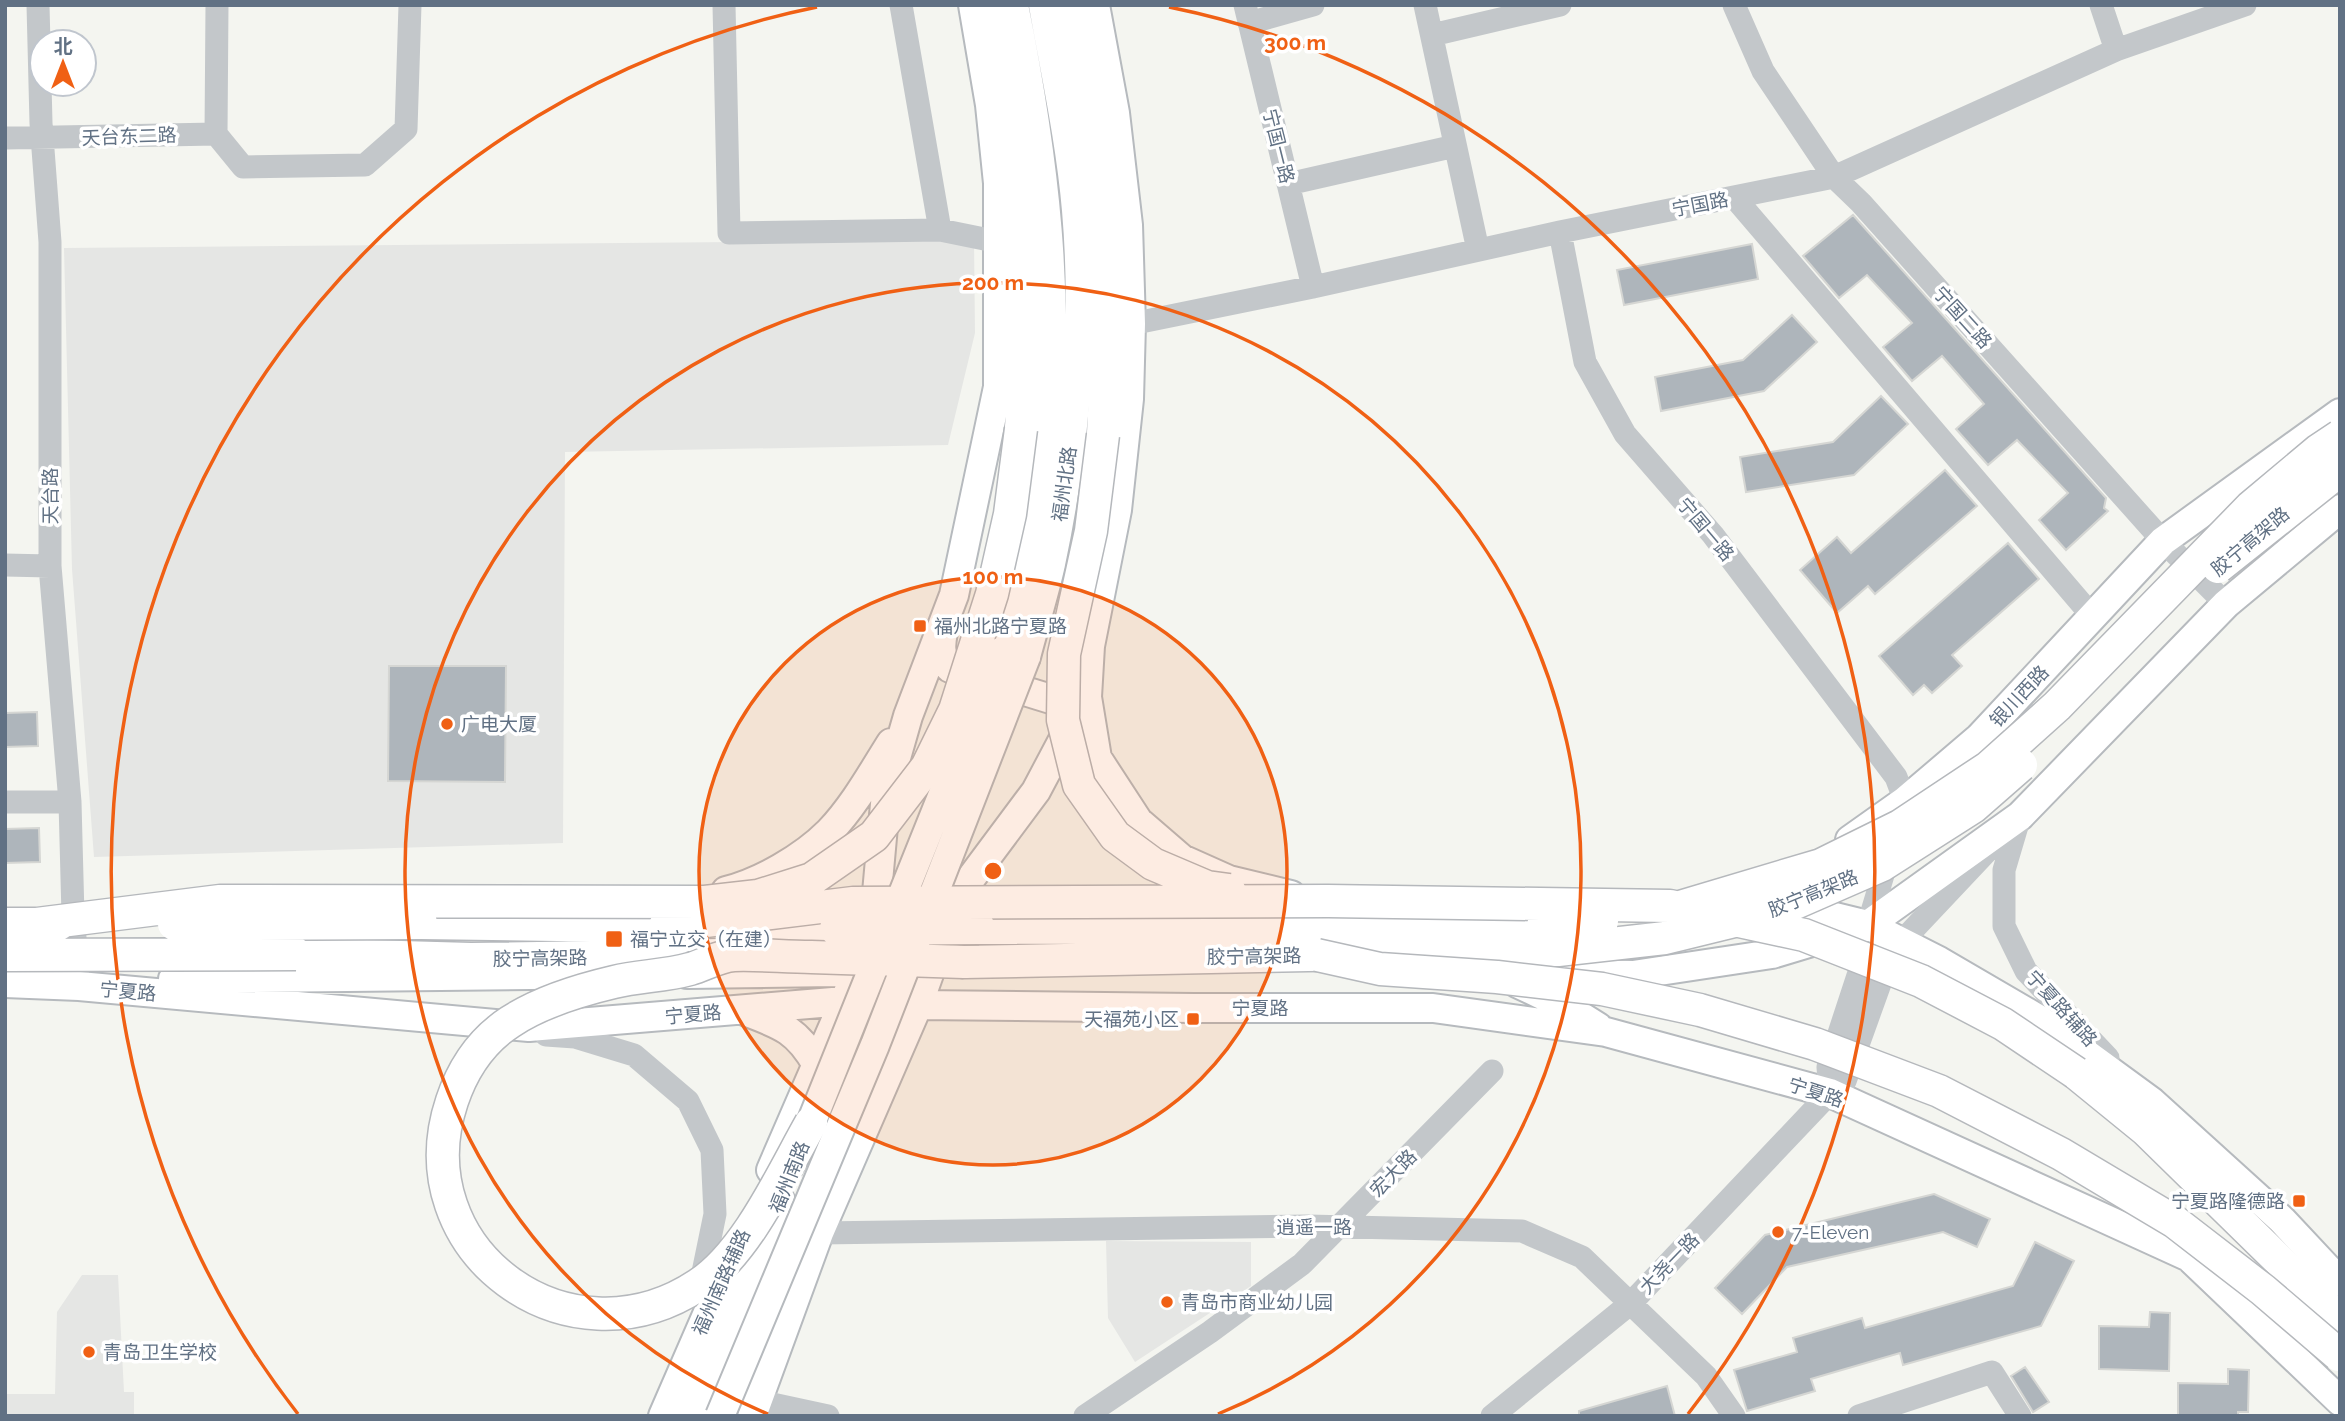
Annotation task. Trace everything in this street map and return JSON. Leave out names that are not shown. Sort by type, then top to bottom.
[{"type":"highway","points":[[1078,45],[1092,115],[1104,203],[1108,353],[1103,435],[1091,531],[1064,654],[1063,720],[1079,785],[1115,836],[1153,864],[1207,887],[1334,907],[1670,906],[1804,935],[1921,981],[2003,1024],[2076,1073],[2146,1130],[2340,1320]]},
{"type":"highway","points":[[37,924],[220,901],[705,902],[758,896],[812,879],[874,836],[927,767],[955,710],[992,594],[1010,514],[1021,429],[1026,279],[1023,193],[1003,62]]},
{"type":"highway","name":"胶宁高架路","points":[[5,924],[421,923],[836,929],[1543,926],[1649,916],[1822,865],[1900,825],[1989,767],[2057,706],[2251,507],[2319,450],[2340,436]]},
{"type":"highway","name":"胶宁高架路","points":[[5,955],[296,954],[471,959],[730,955],[964,962],[1558,950],[1665,938],[1779,910],[1882,865],[1973,807],[2048,740],[2223,561],[2340,470]]},
{"type":"highway","name":"胶宁高架路","points":[[665,926],[853,904],[993,902],[1334,907]]},
{"type":"highway","points":[[730,955],[689,969],[614,982],[580,992],[539,1006],[511,1021],[493,1035],[472,1058],[457,1086],[446,1118],[444,1171],[448,1198],[459,1226],[477,1253],[499,1275],[523,1292],[558,1307],[588,1315],[631,1311],[666,1301],[698,1285],[744,1238],[811,1123]]},
{"type":"highway","points":[[1317,955],[1380,969],[1497,977],[1602,989],[1700,1010],[1815,1044],[1939,1091],[2061,1154],[2175,1222],[2263,1290],[2339,1355]]},
{"type":"main road","points":[[881,927],[886,793],[908,716],[954,595],[998,387],[998,183],[990,105],[972,5]]},
{"type":"main road","points":[[992,5],[1003,62]]},
{"type":"main road","name":"福州北路","points":[[916,941],[1013,654],[1025,559],[1045,454],[1051,356],[1049,232],[1040,147],[1014,5]]},
{"type":"main road","name":"福州北路","points":[[881,927],[1013,654],[1050,566],[1061,510],[1068,463],[1077,354],[1079,278],[1076,212],[1068,142],[1043,5]]},
{"type":"main road","points":[[1069,5],[1078,45]]},
{"type":"main road","points":[[1095,5],[1115,113],[1128,225],[1130,324],[1129,399],[1117,510],[1090,646],[1087,697],[1097,758],[1138,821],[1182,859],[1229,880],[1334,907],[1402,892]]},
{"type":"main road","name":"银川西路","points":[[1653,899],[1739,883],[1793,863],[1849,840],[1905,801],[1979,738],[2163,541],[2340,413]]},
{"type":"main road","points":[[1868,925],[2020,816],[2226,604],[2340,509]]},
{"type":"main road","points":[[946,616],[940,648],[943,660],[950,668],[1054,700],[1079,702],[1087,697]]},
{"type":"main road","points":[[755,1409],[819,1233],[918,1005],[930,971],[942,916],[1036,791],[1087,697]]},
{"type":"main road","points":[[621,916],[746,886],[782,868],[828,832],[861,791],[908,716]]},
{"type":"main road","points":[[1286,893],[1471,892],[1653,899],[1762,899],[1868,925],[1939,961],[2040,1020],[2152,1102],[2282,1220],[2340,1282]]},
{"type":"main road","points":[[5,915],[621,916],[881,927],[942,916],[1334,907],[1568,911],[1653,899]]},
{"type":"main road","name":"宁夏路","points":[[79,986],[179,978],[930,971],[1231,969],[1633,975],[1772,954],[1868,925]]},
{"type":"main road","name":"福州南路辅路","points":[[663,1416],[856,972],[881,927]]},
{"type":"main road","name":"福州南路","points":[[693,1416],[811,1123],[881,927]]},
{"type":"main road","name":"福州南路","points":[[720,1416],[916,941]]},
{"type":"main road","points":[[1495,973],[1563,1005],[1606,1032]]},
{"type":"main road","name":"宁夏路","points":[[5,983],[79,986],[529,1027],[845,1001],[918,1005],[1194,1008],[1433,1007],[1606,1032],[1830,1093],[2189,1257],[2340,1401]]},
{"type":"main road","points":[[740,1010],[777,1023],[789,1031],[805,1045],[817,1065]]},
{"type":"street","name":"天台路","points":[[38,5],[42,139],[50,242],[50,566],[70,802],[73,916],[79,986]]},
{"type":"street","points":[[217,5],[216,134],[243,167],[365,165],[406,129],[410,5]]},
{"type":"street","points":[[724,5],[729,233],[940,230],[999,242]]},
{"type":"street","points":[[901,5],[940,230]]},
{"type":"street","points":[[1247,14],[1313,5]]},
{"type":"street","points":[[1425,5],[1478,250]]},
{"type":"street","points":[[1432,35],[1560,5]]},
{"type":"street","name":"宁国二路","points":[[1734,5],[1763,71],[1834,177],[1861,203],[2163,541],[2226,604]]},
{"type":"street","points":[[2101,5],[2116,50]]},
{"type":"street","name":"宁国路","points":[[1130,324],[1313,287],[1560,232],[1834,177],[2116,50],[2245,5]]},
{"type":"street","name":"宁国一路","points":[[1247,14],[1313,287]]},
{"type":"street","name":"天台东二路","points":[[5,138],[216,134]]},
{"type":"street","points":[[1288,184],[1455,146]]},
{"type":"street","points":[[1734,197],[2093,617]]},
{"type":"street","name":"宁国一路","points":[[1560,232],[1585,362],[1625,434],[1713,535],[1896,777],[1905,801]]},
{"type":"street","points":[[5,565],[50,566]]},
{"type":"street","points":[[1830,1093],[1828,1067],[1867,948],[1868,925],[1905,801]]},
{"type":"street","points":[[5,802],[70,802]]},
{"type":"street","name":"大尧一路","points":[[1492,1416],[1631,1303],[1830,1093],[1845,1081],[1891,953],[2020,816]]},
{"type":"street","name":"宁夏路辅路","points":[[2020,816],[2004,870],[2004,926],[2026,971],[2068,1018],[2152,1102]]},
{"type":"street","points":[[79,986],[342,1022],[575,1037],[634,1055],[688,1101],[712,1150],[715,1214],[684,1364]]},
{"type":"street","name":"宏大路","points":[[1085,1416],[1210,1332],[1302,1264],[1492,1071]]},
{"type":"street","name":"逍遥一路","points":[[819,1233],[1341,1226],[1522,1231],[1582,1257],[1706,1376],[1734,1416]]},
{"type":"street","points":[[1859,1416],[1992,1373],[2020,1416]]},
{"type":"street","points":[[755,1409],[828,1416]]},
{"type":"shaded area","points":[[974,240],[975,333],[948,445],[565,452],[563,843],[94,857],[72,569],[64,248]]},
{"type":"shaded area","name":"青岛市商业幼儿园","points":[[1106,1241],[1251,1242],[1251,1286],[1135,1362],[1108,1318]]},
{"type":"shaded area","name":"青岛卫生学校","points":[[82,1275],[118,1275],[124,1392],[134,1392],[134,1416],[5,1416],[5,1394],[55,1394],[57,1312]]},
{"type":"building","points":[[1853,215],[2106,498],[2104,508],[2108,511],[2066,550],[2039,520],[2068,493],[2017,440],[1988,465],[1956,429],[1984,404],[1942,356],[1912,381],[1883,347],[1912,323],[1867,275],[1839,298],[1803,256]]},
{"type":"building","points":[[1752,244],[1758,279],[1624,305],[1617,270]]},
{"type":"building","points":[[1792,315],[1817,342],[1764,391],[1661,411],[1655,377],[1743,360]]},
{"type":"building","points":[[1881,396],[1908,424],[1854,475],[1746,492],[1740,457],[1833,442]]},
{"type":"building","points":[[1945,470],[1977,506],[1875,594],[1868,586],[1837,613],[1800,570],[1837,537],[1851,553]]},
{"type":"building","points":[[2008,543],[2039,579],[1952,655],[1962,666],[1932,693],[1924,685],[1913,695],[1879,656]]},
{"type":"building","name":"广电大厦","points":[[389,666],[506,666],[505,782],[388,781]]},
{"type":"building","points":[[37,712],[38,746],[5,747],[5,713]]},
{"type":"building","points":[[39,828],[40,862],[5,863],[5,829]]},
{"type":"building","points":[[1934,1194],[1990,1219],[1977,1247],[1943,1232],[1787,1267],[1742,1314],[1715,1288],[1765,1235]]},
{"type":"building","points":[[2035,1242],[2074,1261],[2041,1326],[1903,1365],[1900,1353],[1811,1379],[1815,1391],[1747,1411],[1734,1370],[1797,1352],[1793,1338],[1862,1318],[1865,1328],[2013,1286]]},
{"type":"building","points":[[2150,1312],[2170,1313],[2169,1371],[2099,1369],[2099,1326],[2149,1327]]},
{"type":"building","points":[[2025,1367],[2049,1402],[2033,1412],[2011,1376]]},
{"type":"building","points":[[2228,1369],[2249,1370],[2248,1412],[2238,1412],[2238,1416],[2178,1416],[2178,1383],[2228,1384]]},
{"type":"building","points":[[1667,1386],[1675,1416],[1579,1416],[1579,1411]]},
{"type":"place","name":"福州北路宁夏路","points":[[920,626]]},
{"type":"place","name":"广电大厦","points":[[447,724]]},
{"type":"place","name":"福宁立交（在建）","points":[[614,939]]},
{"type":"place","name":"天福苑小区","points":[[1193,1019]]},
{"type":"place","name":"宁夏路隆德路","points":[[2299,1201]]},
{"type":"place","name":"7-Eleven","points":[[1778,1232]]},
{"type":"place","name":"青岛市商业幼儿园","points":[[1167,1302]]},
{"type":"place","name":"青岛卫生学校","points":[[89,1352]]}]
